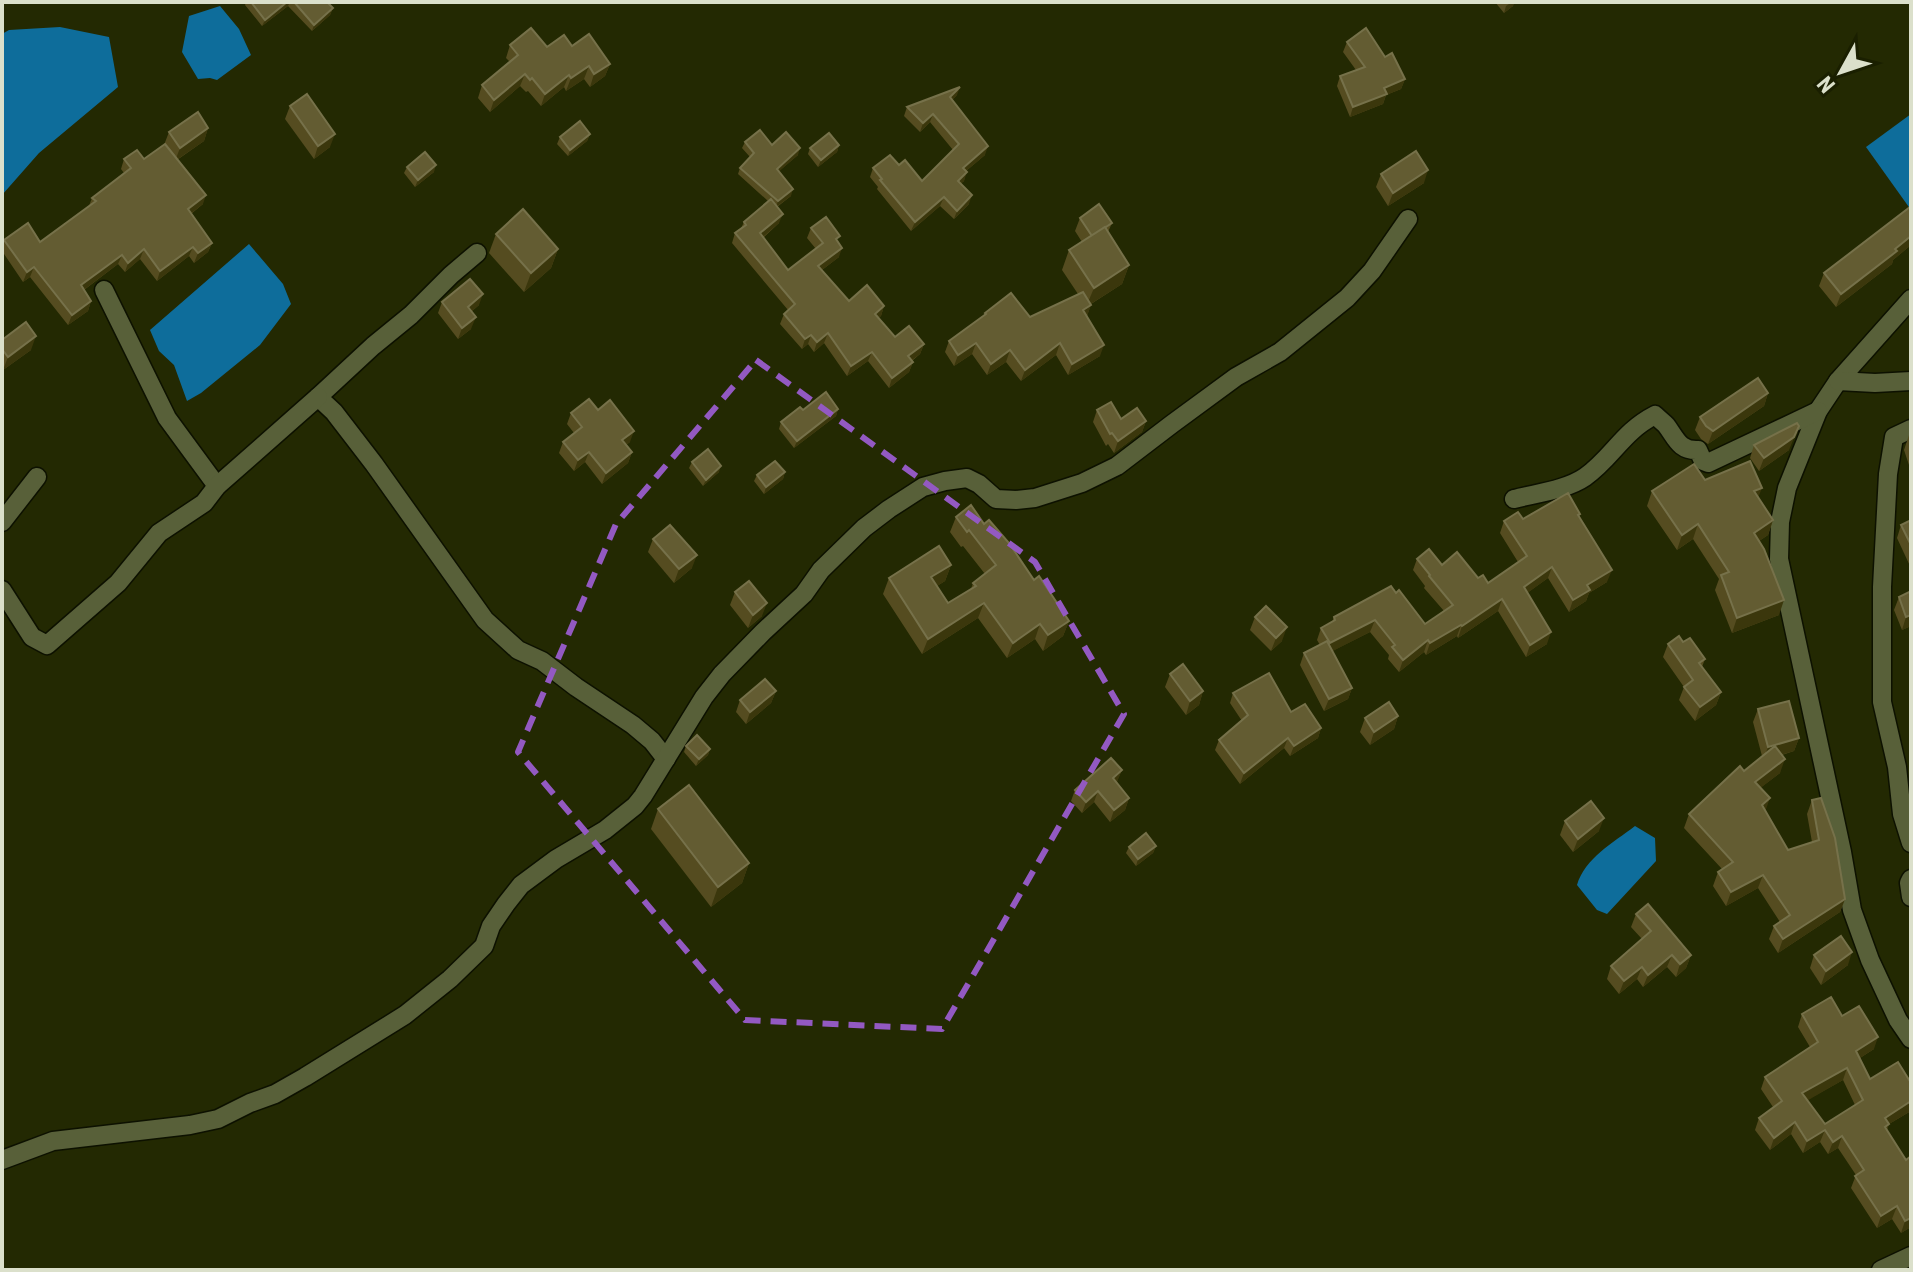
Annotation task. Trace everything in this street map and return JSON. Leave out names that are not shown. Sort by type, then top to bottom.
[{"type":"street","points":[[2,1160],[53,1141],[218,1119],[275,1094],[405,1015],[450,979],[484,946],[491,926],[521,885],[556,859],[605,830],[635,806],[722,674],[804,594],[821,570],[864,528],[923,487],[967,478],[996,499],[1035,498],[1082,483],[1117,466],[1236,377],[1280,352],[1347,298],[1372,271],[1408,219]]},
{"type":"street","points":[[2,590],[32,637],[47,645],[118,583],[159,533],[204,503],[217,486],[477,253]]},
{"type":"street","points":[[104,290],[167,418],[217,486]]},
{"type":"street","points":[[1911,299],[1838,381],[1818,411],[1787,488],[1780,522],[1779,559],[1852,910],[1870,960],[1898,1020],[1911,1039]]},
{"type":"street","points":[[1838,381],[1911,381]]},
{"type":"street","points":[[318,397],[334,412],[374,464],[485,620],[518,650],[542,661],[624,718],[652,741],[666,759]]},
{"type":"street","points":[[1514,499],[1563,486],[1586,476],[1624,437],[1655,415],[1678,443],[1690,450],[1698,450],[1703,461],[1708,463],[1818,411]]},
{"type":"street","points":[[1911,429],[1894,437],[1888,474],[1882,587],[1882,702],[1897,767],[1902,814],[1911,843]]},
{"type":"street","points":[[2,522],[37,477]]},
{"type":"street","points":[[1911,879],[1911,897]]},
{"type":"street","points":[[1881,1270],[1911,1256]]},
{"type":"highlighted area","points":[[756,360],[1035,562],[1124,714],[942,1029],[745,1020],[518,752],[616,524]]},
{"type":"water","points":[[220,6],[239,29],[251,55],[217,80],[198,79],[182,52],[189,16]]},
{"type":"water","points":[[60,27],[109,37],[118,87],[39,153],[2,195],[2,34],[9,30]]},
{"type":"water","points":[[1911,114],[1911,210],[1866,147]]},
{"type":"water","points":[[249,244],[283,284],[291,304],[260,345],[187,401],[174,365],[159,351],[150,330]]},
{"type":"water","points":[[1635,826],[1655,838],[1656,861],[1607,914],[1597,910],[1577,885],[1593,859]]},
{"type":"building","points":[[251,2],[287,2],[265,20]]},
{"type":"building","points":[[294,2],[327,2],[333,8],[314,25]]},
{"type":"building","points":[[531,28],[547,47],[564,35],[572,46],[589,34],[610,64],[594,74],[589,66],[571,78],[569,75],[545,94],[525,74],[494,100],[482,85],[518,55],[510,45]]},
{"type":"building","points":[[1366,28],[1385,57],[1392,53],[1405,79],[1384,88],[1387,94],[1353,107],[1340,76],[1365,67],[1347,42]]},
{"type":"building","points":[[960,87],[950,97],[988,146],[963,168],[967,172],[958,181],[972,195],[957,211],[944,197],[915,222],[873,168],[890,155],[899,165],[905,160],[922,181],[959,144],[933,114],[923,123],[907,107]]},
{"type":"building","points":[[307,94],[335,134],[318,146],[290,106]]},
{"type":"building","points":[[198,112],[208,128],[180,148],[169,132]]},
{"type":"building","points":[[580,121],[590,134],[570,150],[560,137]]},
{"type":"building","points":[[760,130],[772,145],[786,132],[800,148],[777,169],[793,189],[778,201],[740,168],[754,153],[745,142]]},
{"type":"building","points":[[829,133],[839,145],[821,160],[810,148]]},
{"type":"building","points":[[165,144],[206,195],[188,209],[212,243],[198,253],[193,247],[160,271],[144,249],[128,263],[122,255],[81,285],[91,301],[72,315],[34,267],[27,272],[4,240],[28,223],[40,242],[96,201],[92,198],[131,168],[124,159],[137,150],[144,159]]},
{"type":"building","points":[[1416,151],[1428,170],[1393,193],[1381,174]]},
{"type":"building","points":[[425,152],[436,165],[418,180],[407,167]]},
{"type":"building","points":[[771,199],[783,214],[760,233],[788,270],[823,243],[811,228],[826,217],[840,236],[836,239],[842,248],[818,266],[849,301],[867,285],[884,306],[875,314],[895,337],[909,326],[924,344],[908,356],[913,362],[892,378],[872,352],[851,366],[828,333],[817,342],[811,335],[805,339],[784,314],[795,304],[735,233]]},
{"type":"building","points":[[1099,204],[1112,223],[1092,236],[1080,218]]},
{"type":"building","points":[[1910,207],[1911,236],[1895,249],[1897,251],[1841,294],[1824,273]]},
{"type":"building","points":[[523,209],[558,249],[531,273],[496,234]]},
{"type":"building","points":[[1105,227],[1129,265],[1094,288],[1069,250]]},
{"type":"building","points":[[470,279],[483,294],[468,307],[476,317],[462,328],[442,302]]},
{"type":"building","points":[[1083,292],[1091,305],[1083,310],[1104,345],[1072,364],[1060,343],[1025,370],[1010,350],[991,364],[976,343],[958,355],[949,341],[1011,293],[1030,317]]},
{"type":"building","points":[[26,322],[36,336],[8,357],[2,349],[2,340]]},
{"type":"building","points":[[1758,378],[1768,393],[1713,431],[1706,426],[1700,417]]},
{"type":"building","points":[[826,392],[838,409],[797,441],[781,422]]},
{"type":"building","points":[[589,399],[598,410],[610,400],[634,431],[622,440],[632,452],[606,473],[589,452],[578,460],[563,442],[582,427],[571,413]]},
{"type":"building","points":[[1111,402],[1121,419],[1137,408],[1146,421],[1118,441],[1110,434],[1097,410]]},
{"type":"building","points":[[1797,423],[1799,426],[1794,437],[1764,458],[1754,445]]},
{"type":"building","points":[[708,449],[721,466],[706,480],[692,462]]},
{"type":"building","points":[[775,461],[785,472],[766,487],[757,475]]},
{"type":"building","points":[[1750,461],[1762,488],[1754,491],[1773,520],[1754,533],[1764,549],[1784,600],[1737,618],[1721,575],[1729,572],[1698,524],[1682,535],[1652,491],[1694,464],[1705,480]]},
{"type":"building","points":[[1568,493],[1612,570],[1587,585],[1590,590],[1573,600],[1552,567],[1524,587],[1551,632],[1530,645],[1502,599],[1462,626],[1430,643],[1428,640],[1403,660],[1375,620],[1330,643],[1321,628],[1335,620],[1334,617],[1391,586],[1396,593],[1399,590],[1425,624],[1453,605],[1417,559],[1429,549],[1442,565],[1457,552],[1478,578],[1483,575],[1488,583],[1527,556],[1504,521],[1518,512],[1523,519]]},
{"type":"building","points":[[971,505],[984,524],[989,520],[1009,543],[1034,580],[1039,576],[1069,621],[1048,635],[1040,624],[1013,643],[984,603],[928,639],[889,578],[939,546],[951,565],[931,577],[948,603],[976,586],[973,583],[996,565],[956,517]]},
{"type":"building","points":[[1911,520],[1911,545],[1901,525]]},
{"type":"building","points":[[670,525],[697,555],[679,569],[653,539]]},
{"type":"building","points":[[749,581],[767,603],[753,615],[735,592]]},
{"type":"building","points":[[1911,591],[1911,615],[1906,617],[1899,597]]},
{"type":"building","points":[[1266,606],[1287,627],[1276,638],[1255,617]]},
{"type":"building","points":[[1679,636],[1683,642],[1690,638],[1705,659],[1699,663],[1721,692],[1700,707],[1684,687],[1693,680],[1668,644]]},
{"type":"building","points":[[1327,641],[1352,688],[1329,699],[1304,653]]},
{"type":"building","points":[[1183,664],[1203,691],[1190,701],[1170,674]]},
{"type":"building","points":[[1269,673],[1291,712],[1305,704],[1321,728],[1294,746],[1288,738],[1244,773],[1219,740],[1248,715],[1233,693]]},
{"type":"building","points":[[765,679],[776,691],[750,712],[740,700]]},
{"type":"building","points":[[1789,701],[1799,738],[1768,747],[1758,709]]},
{"type":"building","points":[[1389,702],[1398,716],[1374,732],[1365,718]]},
{"type":"building","points":[[697,735],[710,749],[699,759],[686,746]]},
{"type":"building","points":[[1775,746],[1785,759],[1755,782],[1770,798],[1762,805],[1788,850],[1819,840],[1812,800],[1821,798],[1835,838],[1845,899],[1783,939],[1774,926],[1790,915],[1763,875],[1731,892],[1718,872],[1733,862],[1689,814],[1740,766],[1744,771]]},
{"type":"building","points":[[1111,758],[1122,770],[1113,778],[1129,798],[1114,810],[1098,791],[1086,802],[1075,790]]},
{"type":"building","points":[[689,785],[749,863],[718,887],[658,809]]},
{"type":"building","points":[[1591,801],[1604,818],[1578,839],[1565,821]]},
{"type":"building","points":[[1146,833],[1156,846],[1138,859],[1129,847]]},
{"type":"building","points":[[1648,904],[1691,955],[1680,964],[1672,955],[1648,975],[1642,967],[1624,981],[1611,966],[1651,931],[1636,914]]},
{"type":"building","points":[[1841,936],[1852,952],[1826,971],[1814,955]]},
{"type":"building","points":[[1831,997],[1842,1016],[1859,1006],[1878,1037],[1856,1051],[1870,1079],[1898,1062],[1911,1083],[1911,1101],[1885,1118],[1889,1124],[1885,1127],[1906,1160],[1911,1156],[1911,1218],[1905,1221],[1897,1206],[1881,1216],[1855,1176],[1864,1170],[1842,1136],[1833,1142],[1825,1130],[1807,1141],[1795,1122],[1774,1138],[1759,1118],[1782,1101],[1765,1077],[1818,1042],[1802,1014]],"holes":[[[1847,1068],[1863,1100],[1825,1124],[1802,1093]]]}]
